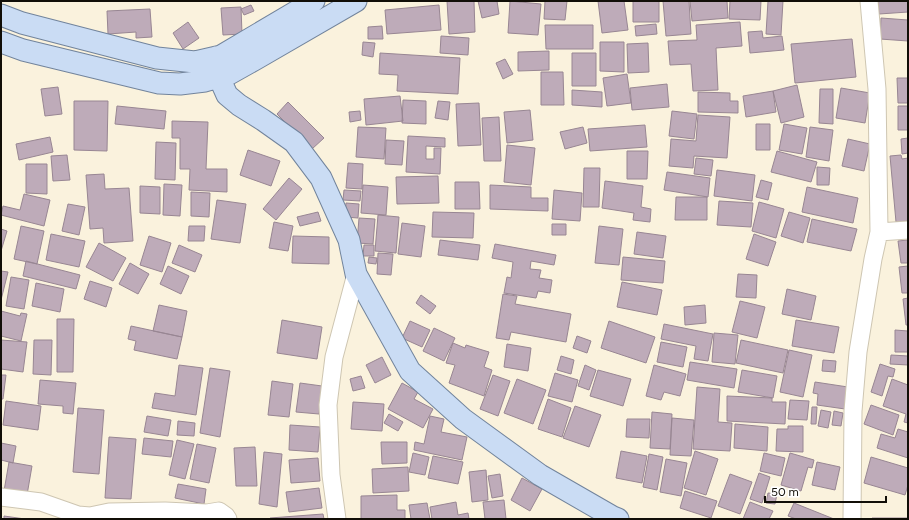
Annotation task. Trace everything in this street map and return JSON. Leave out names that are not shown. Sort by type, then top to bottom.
[{"type":"main road","points":[[1,42],[23,50],[160,83],[180,84],[205,81],[218,67],[221,56],[314,1]]},
{"type":"main road","points":[[1,15],[22,23],[157,58],[195,62],[218,67],[229,74],[356,1]]},
{"type":"main road","points":[[218,67],[227,95],[239,105],[294,142],[320,178],[349,240],[356,274],[410,371],[463,419],[540,475],[614,518]]},
{"type":"street","points":[[852,519],[853,411],[858,352],[873,259],[879,232],[877,89],[869,1]]},
{"type":"street","points":[[879,232],[908,230]]},
{"type":"street","points":[[337,519],[331,475],[328,406],[334,357],[356,274]]},
{"type":"street","points":[[1,497],[41,502],[63,514],[90,516],[109,512],[165,511],[207,513],[219,511],[228,519]]},
{"type":"building","points":[[447,1],[474,1],[475,32],[449,34]]},
{"type":"building","points":[[478,1],[497,1],[499,14],[482,18]]},
{"type":"building","points":[[510,1],[541,4],[538,35],[508,33]]},
{"type":"building","points":[[545,1],[567,1],[565,20],[544,19]]},
{"type":"building","points":[[598,1],[624,1],[628,30],[602,33]]},
{"type":"building","points":[[633,1],[659,1],[659,22],[633,22]]},
{"type":"building","points":[[663,1],[689,1],[691,34],[666,36]]},
{"type":"building","points":[[690,1],[727,1],[728,18],[692,21]]},
{"type":"building","points":[[730,1],[761,1],[760,20],[729,19]]},
{"type":"building","points":[[768,1],[783,1],[781,35],[766,34]]},
{"type":"building","points":[[878,1],[908,1],[908,12],[879,14]]},
{"type":"building","points":[[251,5],[254,11],[244,15],[241,9]]},
{"type":"building","points":[[439,5],[441,30],[387,34],[385,10]]},
{"type":"building","points":[[241,7],[242,34],[223,35],[221,8]]},
{"type":"building","points":[[150,9],[152,37],[136,38],[136,32],[108,34],[107,11]]},
{"type":"building","points":[[881,18],[908,20],[908,41],[880,39]]},
{"type":"building","points":[[188,22],[199,38],[183,49],[173,33]]},
{"type":"building","points":[[740,22],[742,46],[716,48],[718,90],[693,91],[691,64],[670,65],[668,41],[697,40],[696,25]]},
{"type":"building","points":[[656,24],[657,34],[636,36],[635,26]]},
{"type":"building","points":[[545,25],[593,25],[593,49],[546,49]]},
{"type":"building","points":[[382,26],[383,39],[368,39],[368,27]]},
{"type":"building","points":[[762,31],[763,38],[782,36],[784,50],[750,53],[748,32]]},
{"type":"building","points":[[441,36],[469,38],[468,55],[440,53]]},
{"type":"building","points":[[852,39],[856,77],[795,83],[791,44]]},
{"type":"building","points":[[363,42],[375,43],[373,57],[362,55]]},
{"type":"building","points":[[600,42],[624,42],[624,72],[600,71]]},
{"type":"building","points":[[648,43],[649,72],[628,73],[627,44]]},
{"type":"building","points":[[549,51],[549,70],[518,71],[518,52]]},
{"type":"building","points":[[380,53],[460,58],[458,94],[397,91],[398,75],[379,74]]},
{"type":"building","points":[[572,53],[596,53],[596,86],[572,86]]},
{"type":"building","points":[[505,59],[513,74],[503,79],[496,63]]},
{"type":"building","points":[[541,72],[563,72],[564,105],[541,105]]},
{"type":"building","points":[[627,74],[631,103],[607,106],[603,78]]},
{"type":"building","points":[[897,78],[908,78],[908,103],[898,103]]},
{"type":"building","points":[[667,84],[669,107],[632,110],[630,88]]},
{"type":"building","points":[[797,85],[804,117],[781,123],[773,91]]},
{"type":"building","points":[[58,87],[62,114],[45,116],[41,89]]},
{"type":"building","points":[[841,88],[870,93],[865,123],[836,118]]},
{"type":"building","points":[[820,89],[833,89],[833,124],[819,123]]},
{"type":"building","points":[[572,90],[602,92],[602,107],[572,105]]},
{"type":"building","points":[[773,91],[776,112],[746,117],[743,96]]},
{"type":"building","points":[[698,92],[730,93],[730,101],[738,101],[738,113],[698,112]]},
{"type":"building","points":[[400,96],[403,121],[366,125],[364,99]]},
{"type":"building","points":[[403,100],[426,101],[426,124],[402,123]]},
{"type":"building","points":[[74,101],[108,101],[107,151],[74,150]]},
{"type":"building","points":[[438,101],[450,102],[448,120],[435,118]]},
{"type":"building","points":[[288,102],[324,138],[312,149],[277,114]]},
{"type":"building","points":[[479,103],[481,145],[458,146],[456,104]]},
{"type":"building","points":[[117,106],[166,111],[164,129],[115,124]]},
{"type":"building","points":[[898,106],[908,106],[908,130],[898,130]]},
{"type":"building","points":[[530,110],[533,140],[507,143],[504,112]]},
{"type":"building","points":[[360,111],[361,120],[350,122],[349,112]]},
{"type":"building","points":[[672,111],[697,114],[694,139],[669,136]]},
{"type":"building","points":[[698,115],[730,117],[727,158],[694,156],[693,168],[669,166],[671,139],[696,141]]},
{"type":"building","points":[[499,117],[501,161],[484,161],[482,118]]},
{"type":"building","points":[[172,121],[208,122],[206,169],[227,169],[227,192],[189,190],[190,169],[180,169],[180,138],[172,138]]},
{"type":"building","points":[[756,124],[770,124],[770,150],[756,150]]},
{"type":"building","points":[[784,124],[807,128],[802,154],[779,150]]},
{"type":"building","points":[[645,125],[647,147],[590,151],[588,129]]},
{"type":"building","points":[[358,127],[386,128],[384,159],[356,157]]},
{"type":"building","points":[[583,127],[587,143],[565,149],[560,132]]},
{"type":"building","points":[[810,127],[833,130],[829,161],[806,157]]},
{"type":"building","points":[[408,136],[445,138],[445,147],[426,146],[426,159],[434,159],[434,148],[441,148],[440,174],[406,172]]},
{"type":"building","points":[[50,137],[53,152],[19,160],[16,144]]},
{"type":"building","points":[[908,138],[908,153],[902,154],[901,139]]},
{"type":"building","points":[[848,139],[870,144],[864,171],[842,166]]},
{"type":"building","points":[[386,140],[404,141],[402,165],[385,164]]},
{"type":"building","points":[[156,142],[176,143],[175,180],[155,179]]},
{"type":"building","points":[[507,145],[535,148],[531,185],[504,182]]},
{"type":"building","points":[[248,150],[280,161],[271,186],[240,175]]},
{"type":"building","points":[[627,151],[648,151],[647,179],[627,179]]},
{"type":"building","points":[[777,151],[817,162],[811,182],[771,172]]},
{"type":"building","points":[[67,155],[70,180],[53,181],[51,156]]},
{"type":"building","points":[[901,155],[902,159],[908,158],[908,221],[896,222],[890,156]]},
{"type":"building","points":[[696,158],[713,160],[711,176],[694,174]]},
{"type":"building","points":[[348,163],[363,164],[362,189],[346,188]]},
{"type":"building","points":[[26,164],[47,164],[47,194],[26,193]]},
{"type":"building","points":[[817,167],[830,168],[829,185],[817,185]]},
{"type":"building","points":[[584,168],[600,168],[599,207],[583,207]]},
{"type":"building","points":[[717,170],[755,175],[752,201],[714,196]]},
{"type":"building","points":[[667,172],[710,178],[708,197],[664,190]]},
{"type":"building","points":[[104,174],[105,189],[129,188],[133,241],[104,243],[103,228],[90,229],[86,175]]},
{"type":"building","points":[[438,176],[439,203],[397,204],[396,177]]},
{"type":"building","points":[[289,178],[302,189],[276,220],[263,209]]},
{"type":"building","points":[[761,180],[772,183],[768,200],[756,197]]},
{"type":"building","points":[[605,181],[643,186],[641,207],[651,209],[650,222],[633,220],[634,213],[602,208]]},
{"type":"building","points":[[455,182],[479,182],[480,209],[455,209]]},
{"type":"building","points":[[164,184],[182,185],[180,216],[163,215]]},
{"type":"building","points":[[363,185],[388,187],[386,215],[361,213]]},
{"type":"building","points":[[490,185],[531,187],[531,198],[548,198],[548,211],[490,209]]},
{"type":"building","points":[[140,186],[160,187],[160,214],[140,213]]},
{"type":"building","points":[[807,187],[858,198],[853,223],[802,212]]},
{"type":"building","points":[[344,190],[361,191],[360,201],[343,200]]},
{"type":"building","points":[[554,190],[582,193],[580,221],[552,219]]},
{"type":"building","points":[[191,192],[210,193],[209,217],[191,216]]},
{"type":"building","points":[[24,194],[50,200],[44,226],[1,215],[3,206],[20,210]]},
{"type":"building","points":[[676,197],[707,197],[707,220],[675,220]]},
{"type":"building","points":[[217,200],[246,204],[240,243],[211,239]]},
{"type":"building","points":[[719,201],[753,203],[751,227],[717,225]]},
{"type":"building","points":[[759,202],[784,209],[776,238],[752,231]]},
{"type":"building","points":[[346,203],[359,204],[358,218],[345,217]]},
{"type":"building","points":[[68,204],[85,207],[79,235],[62,231]]},
{"type":"building","points":[[318,212],[321,221],[300,226],[297,217]]},
{"type":"building","points":[[433,212],[474,213],[473,238],[432,237]]},
{"type":"building","points":[[789,212],[810,218],[803,243],[781,236]]},
{"type":"building","points":[[378,215],[399,217],[396,253],[375,251]]},
{"type":"building","points":[[359,218],[375,219],[373,244],[357,243]]},
{"type":"building","points":[[812,219],[857,229],[851,251],[807,242]]},
{"type":"building","points":[[274,222],[293,226],[288,251],[269,248]]},
{"type":"building","points":[[402,223],[425,226],[421,257],[398,254]]},
{"type":"building","points":[[552,224],[566,224],[566,235],[552,235]]},
{"type":"building","points":[[21,226],[44,231],[37,264],[14,259]]},
{"type":"building","points":[[189,226],[205,226],[204,241],[188,241]]},
{"type":"building","points":[[599,226],[623,229],[619,265],[595,263]]},
{"type":"building","points":[[1,229],[7,231],[1,251]]},
{"type":"building","points":[[637,232],[666,236],[663,258],[634,254]]},
{"type":"building","points":[[51,234],[85,241],[79,267],[46,260]]},
{"type":"building","points":[[754,234],[776,242],[768,266],[746,259]]},
{"type":"building","points":[[149,236],[171,243],[162,272],[140,265]]},
{"type":"building","points":[[293,236],[329,237],[329,264],[292,263]]},
{"type":"building","points":[[440,240],[480,245],[478,260],[438,255]]},
{"type":"building","points":[[908,240],[908,263],[901,263],[898,241]]},
{"type":"building","points":[[99,243],[126,258],[113,281],[86,267]]},
{"type":"building","points":[[495,244],[556,255],[554,265],[531,261],[530,269],[541,270],[539,278],[552,280],[550,293],[538,291],[536,298],[504,293],[507,277],[511,278],[513,262],[492,258]]},
{"type":"building","points":[[179,245],[202,255],[195,272],[172,263]]},
{"type":"building","points":[[364,245],[374,245],[374,256],[363,256]]},
{"type":"building","points":[[378,253],[393,254],[391,275],[377,274]]},
{"type":"building","points":[[369,257],[377,258],[376,264],[368,263]]},
{"type":"building","points":[[623,257],[665,261],[663,283],[621,280]]},
{"type":"building","points":[[26,261],[80,275],[76,289],[23,276]]},
{"type":"building","points":[[130,263],[149,274],[138,294],[119,284]]},
{"type":"building","points":[[168,266],[189,276],[181,294],[160,284]]},
{"type":"building","points":[[908,266],[908,293],[902,293],[899,267]]},
{"type":"building","points":[[1,271],[8,272],[1,300]]},
{"type":"building","points":[[738,274],[757,275],[756,298],[736,297]]},
{"type":"building","points":[[11,277],[29,280],[24,309],[6,306]]},
{"type":"building","points":[[90,281],[112,288],[106,307],[84,299]]},
{"type":"building","points":[[622,282],[662,290],[657,315],[617,307]]},
{"type":"building","points":[[36,283],[64,289],[60,312],[32,306]]},
{"type":"building","points":[[787,289],[816,296],[811,320],[782,314]]},
{"type":"building","points":[[503,294],[517,296],[515,304],[571,314],[566,342],[511,332],[509,340],[496,338]]},
{"type":"building","points":[[421,295],[436,306],[430,314],[416,303]]},
{"type":"building","points":[[908,298],[908,325],[906,325],[903,299]]},
{"type":"building","points":[[740,301],[765,307],[757,338],[732,332]]},
{"type":"building","points":[[159,305],[187,311],[182,337],[153,331]]},
{"type":"building","points":[[705,305],[706,323],[685,325],[684,307]]},
{"type":"building","points":[[1,311],[20,316],[21,313],[27,314],[21,341],[1,336]]},
{"type":"building","points":[[57,319],[74,319],[73,372],[57,372]]},
{"type":"building","points":[[282,320],[322,327],[317,359],[277,353]]},
{"type":"building","points":[[796,320],[839,327],[834,353],[792,346]]},
{"type":"building","points":[[410,321],[430,330],[422,347],[402,338]]},
{"type":"building","points":[[609,321],[655,337],[646,363],[601,348]]},
{"type":"building","points":[[664,324],[713,334],[708,361],[694,359],[696,346],[661,339]]},
{"type":"building","points":[[131,326],[182,337],[177,359],[134,350],[136,341],[128,339]]},
{"type":"building","points":[[434,328],[455,338],[444,361],[423,351]]},
{"type":"building","points":[[895,330],[908,331],[908,352],[895,352]]},
{"type":"building","points":[[714,333],[738,335],[735,364],[712,362]]},
{"type":"building","points":[[577,336],[591,341],[587,353],[573,348]]},
{"type":"building","points":[[1,340],[27,342],[23,372],[1,369]]},
{"type":"building","points":[[34,340],[52,340],[51,375],[33,374]]},
{"type":"building","points":[[741,340],[788,350],[783,373],[736,363]]},
{"type":"building","points":[[661,342],[687,347],[683,367],[657,362]]},
{"type":"building","points":[[453,343],[465,348],[466,345],[489,352],[484,367],[492,370],[484,396],[449,383],[455,365],[446,363]]},
{"type":"building","points":[[507,344],[531,348],[528,371],[504,367]]},
{"type":"building","points":[[789,350],[812,355],[803,397],[780,392]]},
{"type":"building","points":[[891,355],[908,356],[908,365],[890,364]]},
{"type":"building","points":[[561,356],[574,360],[571,374],[557,370]]},
{"type":"building","points":[[382,357],[391,375],[375,383],[366,365]]},
{"type":"building","points":[[823,360],[836,361],[835,372],[822,371]]},
{"type":"building","points":[[690,362],[737,369],[734,388],[687,380]]},
{"type":"building","points":[[880,364],[895,369],[893,377],[888,376],[882,396],[871,392]]},
{"type":"building","points":[[179,365],[203,368],[196,415],[152,408],[155,393],[175,396]]},
{"type":"building","points":[[585,365],[596,370],[589,390],[578,386]]},
{"type":"building","points":[[654,365],[686,374],[680,396],[664,392],[661,400],[646,396]]},
{"type":"building","points":[[210,368],[230,371],[220,437],[200,433]]},
{"type":"building","points":[[598,370],[631,379],[623,406],[590,396]]},
{"type":"building","points":[[742,370],[777,376],[773,398],[738,392]]},
{"type":"building","points":[[555,373],[578,380],[572,402],[548,396]]},
{"type":"building","points":[[1,375],[6,375],[3,399],[1,399]]},
{"type":"building","points":[[493,375],[510,381],[498,416],[480,409]]},
{"type":"building","points":[[361,376],[365,388],[353,391],[350,379]]},
{"type":"building","points":[[517,379],[546,390],[533,424],[504,413]]},
{"type":"building","points":[[892,379],[908,385],[908,423],[904,422],[906,414],[883,406]]},
{"type":"building","points":[[40,380],[76,383],[73,414],[63,413],[63,406],[38,404]]},
{"type":"building","points":[[272,381],[293,384],[289,417],[268,415]]},
{"type":"building","points":[[815,382],[848,387],[845,409],[817,405],[818,394],[813,393]]},
{"type":"building","points":[[300,383],[322,386],[319,414],[296,412]]},
{"type":"building","points":[[402,383],[418,392],[414,399],[433,409],[423,428],[388,409]]},
{"type":"building","points":[[697,387],[720,389],[718,422],[732,423],[730,451],[693,449]]},
{"type":"building","points":[[727,396],[772,398],[772,402],[786,402],[785,424],[727,421]]},
{"type":"building","points":[[548,399],[571,408],[562,437],[538,429]]},
{"type":"building","points":[[790,400],[809,401],[807,420],[788,419]]},
{"type":"building","points":[[6,401],[41,406],[38,430],[3,425]]},
{"type":"building","points":[[353,402],[384,404],[382,431],[351,429]]},
{"type":"building","points":[[871,405],[899,415],[893,435],[864,424]]},
{"type":"building","points":[[575,406],[601,415],[589,447],[563,438]]},
{"type":"building","points":[[812,407],[817,407],[816,424],[811,424]]},
{"type":"building","points":[[78,408],[104,410],[99,474],[73,472]]},
{"type":"building","points":[[821,410],[831,412],[828,428],[818,426]]},
{"type":"building","points":[[834,411],[843,413],[841,426],[832,425]]},
{"type":"building","points":[[652,412],[672,414],[670,449],[650,448]]},
{"type":"building","points":[[389,414],[403,422],[398,431],[384,423]]},
{"type":"building","points":[[147,416],[171,420],[168,436],[144,432]]},
{"type":"building","points":[[430,416],[444,419],[441,432],[467,437],[462,460],[414,450],[415,442],[424,444]]},
{"type":"building","points":[[672,418],[694,420],[691,456],[670,455]]},
{"type":"building","points":[[627,419],[650,419],[649,438],[626,437]]},
{"type":"building","points":[[178,421],[195,423],[194,436],[177,435]]},
{"type":"building","points":[[735,424],[768,427],[767,451],[734,448]]},
{"type":"building","points":[[290,425],[320,427],[318,452],[289,450]]},
{"type":"building","points":[[788,426],[803,426],[803,452],[776,451],[777,429],[788,429]]},
{"type":"building","points":[[898,429],[908,432],[908,458],[877,448],[881,434],[895,438]]},
{"type":"building","points":[[109,437],[136,439],[131,499],[105,498]]},
{"type":"building","points":[[144,438],[173,441],[171,457],[142,454]]},
{"type":"building","points":[[177,440],[194,444],[185,479],[169,475]]},
{"type":"building","points":[[381,442],[407,442],[407,463],[382,464]]},
{"type":"building","points":[[1,443],[16,446],[13,463],[1,460]]},
{"type":"building","points":[[197,444],[216,448],[209,483],[190,479]]},
{"type":"building","points":[[255,447],[257,486],[236,486],[234,448]]},
{"type":"building","points":[[621,451],[647,456],[642,483],[616,478]]},
{"type":"building","points":[[695,451],[718,459],[706,495],[684,488]]},
{"type":"building","points":[[264,452],[282,454],[277,507],[259,504]]},
{"type":"building","points":[[413,453],[429,457],[425,475],[409,472]]},
{"type":"building","points":[[764,453],[785,458],[781,476],[760,471]]},
{"type":"building","points":[[790,453],[814,460],[812,468],[808,467],[801,491],[781,485]]},
{"type":"building","points":[[649,454],[663,457],[657,490],[643,487]]},
{"type":"building","points":[[433,456],[463,462],[458,484],[428,478]]},
{"type":"building","points":[[871,457],[908,468],[908,485],[905,495],[864,483]]},
{"type":"building","points":[[318,458],[320,481],[291,483],[289,460]]},
{"type":"building","points":[[666,459],[687,463],[681,496],[660,492]]},
{"type":"building","points":[[9,462],[32,466],[27,495],[4,491]]},
{"type":"building","points":[[817,462],[840,467],[835,490],[812,485]]},
{"type":"building","points":[[408,467],[409,491],[373,493],[372,469]]},
{"type":"building","points":[[486,470],[488,500],[472,502],[469,472]]},
{"type":"building","points":[[759,473],[770,477],[762,503],[750,499]]},
{"type":"building","points":[[500,474],[503,496],[492,498],[488,476]]},
{"type":"building","points":[[730,474],[752,482],[740,514],[718,506]]},
{"type":"building","points":[[522,478],[542,489],[530,511],[511,500]]},
{"type":"building","points":[[178,484],[206,489],[204,504],[175,498]]},
{"type":"building","points":[[319,488],[322,508],[289,512],[286,492]]},
{"type":"building","points":[[685,491],[717,501],[711,518],[680,508]]},
{"type":"building","points":[[768,493],[777,494],[775,504],[766,503]]},
{"type":"building","points":[[397,495],[397,510],[405,510],[405,519],[361,519],[361,496]]},
{"type":"building","points":[[504,500],[506,519],[485,519],[483,502]]},
{"type":"building","points":[[456,502],[458,515],[468,513],[469,519],[432,519],[430,507]]},
{"type":"building","points":[[750,502],[773,511],[769,519],[743,519]]},
{"type":"building","points":[[427,503],[430,519],[411,519],[409,505]]},
{"type":"building","points":[[794,503],[834,519],[796,519],[788,516]]},
{"type":"building","points":[[323,514],[324,519],[270,519],[270,518]]},
{"type":"building","points":[[4,516],[25,519],[4,519]]},
{"type":"building","points":[[908,518],[908,519],[872,519]]}]
